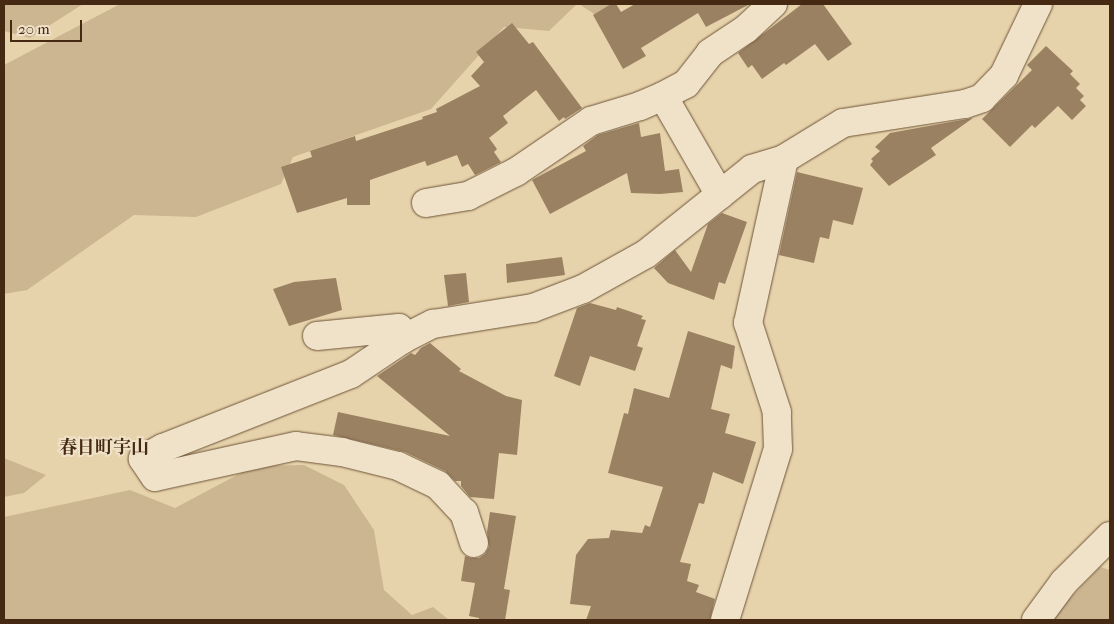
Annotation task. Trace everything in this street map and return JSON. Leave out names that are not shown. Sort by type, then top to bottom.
[{"type":"street","points":[[426,203],[468,196],[516,172],[591,121],[640,106],[686,84],[710,53],[746,29],[773,4]]},
{"type":"street","points":[[474,543],[464,513],[438,485],[398,466],[342,452],[296,446],[155,477],[143,459],[163,448],[351,374],[403,339],[433,324],[533,308],[583,289],[646,254],[752,169],[784,159],[843,123],[965,104],[982,98],[1004,76],[1038,4]]},
{"type":"street","points":[[664,96],[720,195]]},
{"type":"street","points":[[725,620],[778,449],[777,412],[748,323],[784,159]]},
{"type":"street","points":[[317,336],[400,328],[403,339]]},
{"type":"street","points":[[1036,620],[1064,582],[1110,536]]},
{"type":"shaded area","points":[[4,4],[83,4],[30,38],[4,31]]},
{"type":"shaded area","points":[[120,4],[577,4],[549,31],[504,27],[431,109],[293,157],[281,184],[196,217],[134,215],[27,290],[4,294],[4,65]]},
{"type":"shaded area","points":[[579,4],[616,4],[597,16]]},
{"type":"shaded area","points":[[4,458],[46,475],[24,493],[4,497]]},
{"type":"shaded area","points":[[304,465],[344,485],[374,530],[384,590],[412,615],[433,607],[449,620],[4,620],[4,517],[130,490],[175,508],[254,466]]},
{"type":"shaded area","points":[[1100,567],[1110,570],[1110,620],[1049,620]]},
{"type":"building","points":[[611,4],[616,4],[621,12],[635,4],[750,4],[706,27],[698,13],[641,48],[646,56],[623,69],[593,15]]},
{"type":"building","points":[[802,4],[823,4],[852,44],[828,61],[815,44],[786,65],[784,63],[762,79],[752,65],[748,68],[738,53]]},
{"type":"building","points":[[512,23],[529,44],[533,42],[582,108],[559,121],[536,90],[503,116],[508,123],[489,138],[497,149],[494,152],[501,162],[475,175],[468,164],[462,167],[457,155],[427,166],[425,161],[370,180],[370,205],[347,205],[347,198],[297,213],[281,167],[312,157],[310,151],[355,136],[356,141],[423,119],[422,117],[437,112],[436,109],[480,86],[471,76],[484,62],[476,52]]},
{"type":"building","points":[[1046,46],[1073,71],[1070,74],[1080,84],[1076,88],[1084,96],[1080,100],[1086,106],[1072,120],[1058,106],[1035,128],[1032,125],[1010,147],[982,119],[1032,70],[1027,65]]},
{"type":"building","points":[[973,118],[931,148],[936,155],[889,186],[870,165],[873,161],[871,159],[880,151],[875,147],[890,133]]},
{"type":"building","points":[[639,123],[641,137],[660,133],[665,171],[679,169],[683,192],[660,194],[631,193],[627,173],[550,214],[532,180],[586,151],[583,146],[598,135]]},
{"type":"building","points":[[797,172],[863,188],[853,225],[833,220],[829,239],[820,237],[814,263],[779,255]]},
{"type":"building","points":[[722,213],[747,222],[725,284],[719,282],[714,300],[668,283],[654,268],[675,250],[691,272],[708,224]]},
{"type":"building","points":[[562,257],[565,275],[507,283],[506,264]]},
{"type":"building","points":[[466,273],[469,302],[448,306],[444,275]]},
{"type":"building","points":[[336,278],[342,310],[289,326],[273,289],[294,282]]},
{"type":"building","points":[[590,303],[616,310],[617,307],[643,316],[641,319],[646,320],[637,346],[643,348],[635,371],[590,356],[580,386],[554,376],[577,308]]},
{"type":"building","points":[[688,331],[735,346],[732,369],[721,365],[711,409],[730,414],[725,433],[756,442],[743,484],[713,472],[704,504],[699,503],[680,562],[691,564],[687,581],[699,585],[696,592],[715,599],[710,620],[586,620],[591,606],[570,604],[576,555],[588,539],[609,538],[611,530],[642,533],[645,525],[650,527],[663,487],[608,473],[624,413],[628,414],[634,388],[669,398]]},
{"type":"building","points":[[430,343],[461,369],[459,371],[506,396],[522,400],[517,455],[499,453],[494,499],[470,497],[461,486],[461,481],[455,481],[445,471],[405,452],[333,435],[338,412],[450,436],[377,376],[411,353],[415,355],[421,348]]},
{"type":"building","points":[[490,512],[516,516],[504,589],[510,590],[505,620],[479,620],[479,618],[469,616],[475,583],[461,581],[465,556],[479,558],[485,554],[489,547],[487,532]]},
{"type":"district","name":"春日町宇山","points":[[104,448]]}]
